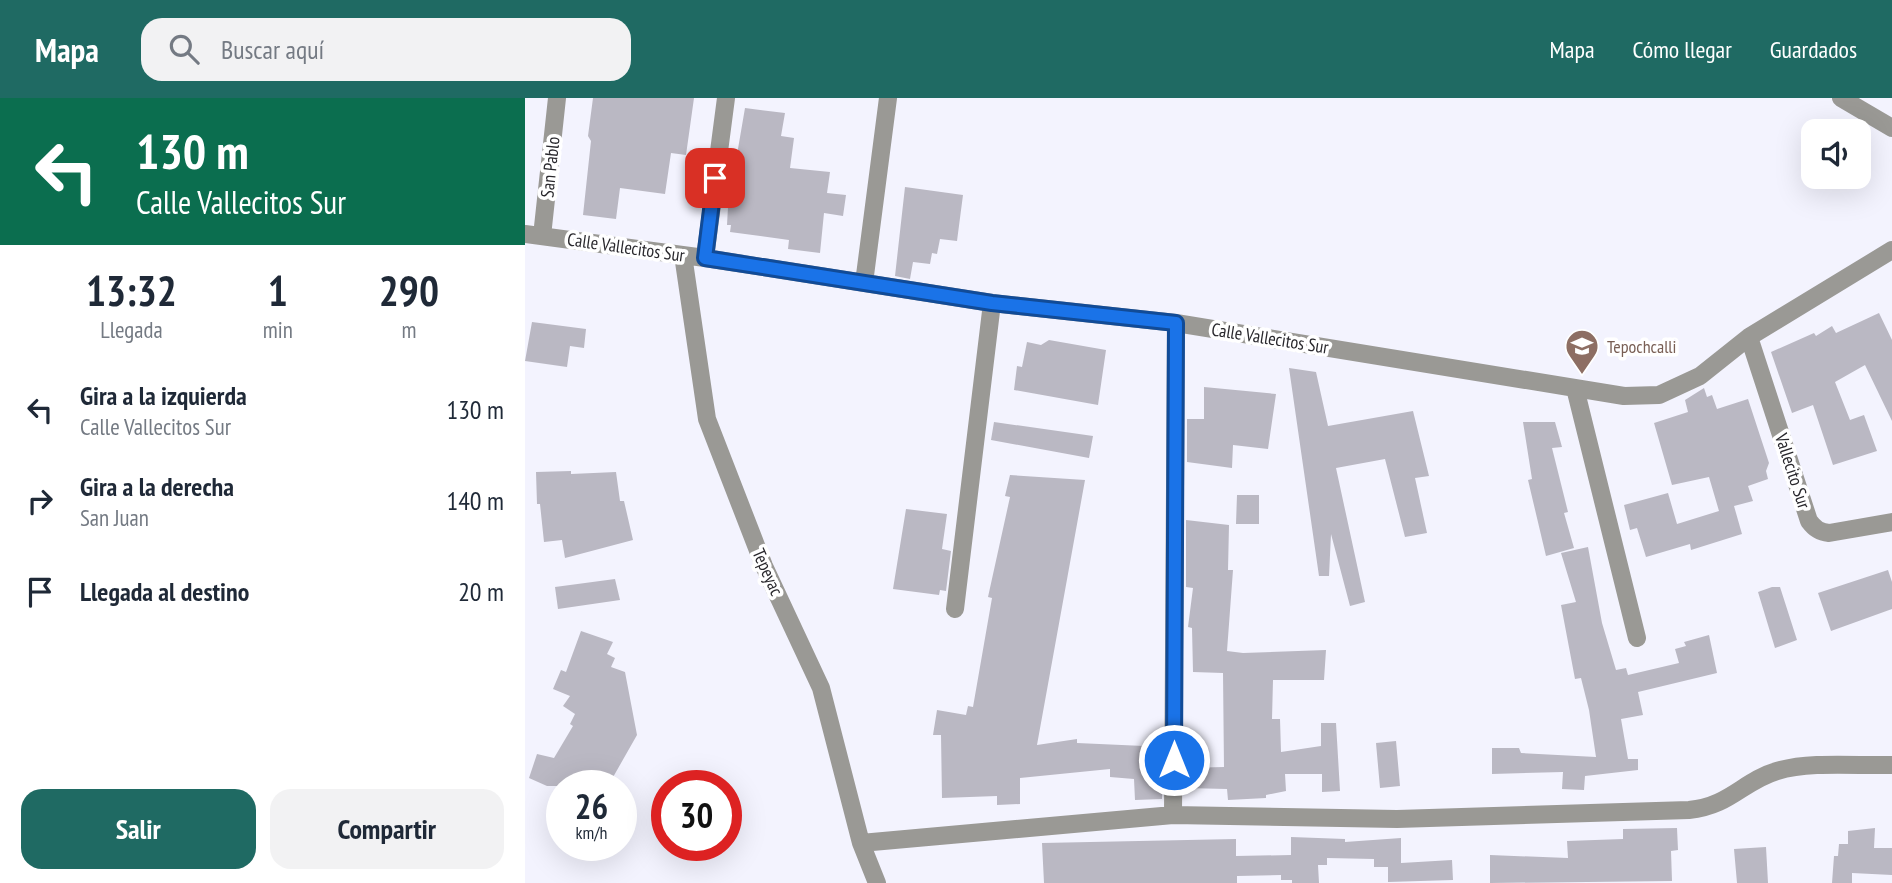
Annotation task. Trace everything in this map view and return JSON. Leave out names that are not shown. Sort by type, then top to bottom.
[{"type":"street","name":"San Pablo","points":[[533,235],[557,98]]},
{"type":"street","points":[[705,258],[726,98]]},
{"type":"street","points":[[864,284],[888,98]]},
{"type":"street","points":[[1841,98],[1892,128]]},
{"type":"street","name":"Calle Vallecitos Sur","points":[[533,235],[705,258],[992,303],[1176,323],[1624,396],[1659,395],[1700,376],[1749,337],[1892,250]]},
{"type":"street","name":"Tepeyac","points":[[683,255],[706,419],[764,566],[821,688],[861,843],[877,883]]},
{"type":"street","points":[[954,609],[992,303]]},
{"type":"street","points":[[1174,815],[1176,323]]},
{"type":"street","name":"Vallecito Sur","points":[[1749,337],[1809,521],[1814,528],[1821,533],[1829,533],[1892,522]]},
{"type":"street","points":[[1575,388],[1637,638]]},
{"type":"street","points":[[861,843],[1174,815],[1397,819],[1689,810],[1723,802],[1774,772],[1792,767],[1892,765]]},
{"type":"building","points":[[593,98],[694,98],[686,155],[671,153],[665,194],[620,188],[616,219],[583,215]]},
{"type":"building","points":[[745,108],[785,113],[781,136],[794,138],[790,168],[830,172],[827,193],[846,195],[843,216],[824,213],[820,253],[788,249],[789,240],[730,232],[731,225],[727,225],[728,207]]},
{"type":"building","points":[[905,187],[963,195],[957,241],[940,239],[937,254],[932,253],[930,264],[913,262],[910,279],[895,276]]},
{"type":"building","points":[[1879,313],[1892,340],[1892,421],[1865,365],[1835,382],[1850,420],[1864,415],[1877,451],[1833,465],[1813,405],[1792,413],[1771,352],[1814,333],[1816,336],[1832,326],[1836,333]]},
{"type":"building","points":[[532,322],[586,329],[584,348],[570,346],[567,367],[525,361]]},
{"type":"building","points":[[1049,340],[1106,350],[1098,405],[1014,390],[1017,366],[1022,367],[1027,342],[1041,345]]},
{"type":"building","points":[[1289,368],[1316,372],[1328,426],[1413,411],[1429,476],[1415,478],[1427,533],[1405,537],[1385,459],[1336,468],[1365,602],[1350,606],[1331,534],[1329,576],[1319,576]]},
{"type":"building","points":[[1204,387],[1276,394],[1268,449],[1233,445],[1232,468],[1187,462],[1187,419],[1204,419]]},
{"type":"building","points":[[1704,388],[1707,397],[1712,395],[1717,409],[1748,399],[1769,463],[1766,471],[1768,479],[1748,486],[1753,501],[1734,506],[1742,534],[1691,550],[1690,544],[1646,557],[1637,528],[1630,530],[1624,505],[1668,493],[1677,524],[1719,511],[1709,477],[1672,485],[1654,423],[1688,412],[1685,400]]},
{"type":"building","points":[[994,422],[1093,436],[1089,458],[991,440]]},
{"type":"building","points":[[1523,422],[1555,422],[1562,447],[1552,448],[1568,512],[1564,513],[1574,548],[1546,556],[1528,480],[1532,479]]},
{"type":"building","points":[[571,471],[571,474],[616,472],[620,501],[624,501],[633,540],[565,558],[562,540],[544,542],[540,504],[537,504],[536,472]]},
{"type":"building","points":[[1010,475],[1085,480],[1037,745],[1077,739],[1077,743],[1144,746],[1146,770],[1162,769],[1162,799],[1135,800],[1134,779],[1110,777],[1110,769],[1020,778],[1020,804],[997,805],[997,796],[942,798],[941,735],[933,735],[937,710],[966,715],[968,706],[973,707],[992,598],[988,597],[1010,497],[1005,496]]},
{"type":"building","points":[[1237,495],[1259,495],[1259,524],[1236,524]]},
{"type":"building","points":[[906,509],[947,514],[942,549],[951,551],[946,591],[940,590],[939,595],[893,589]]},
{"type":"building","points":[[1186,520],[1229,525],[1228,570],[1233,570],[1227,651],[1243,653],[1326,650],[1324,680],[1273,680],[1272,719],[1280,719],[1281,752],[1321,746],[1321,723],[1336,723],[1340,791],[1322,792],[1322,774],[1285,774],[1286,791],[1266,795],[1266,798],[1228,800],[1227,789],[1185,788],[1185,768],[1224,767],[1223,673],[1193,672],[1192,628],[1188,627],[1193,588],[1186,587]]},
{"type":"building","points":[[1588,547],[1602,623],[1616,670],[1626,668],[1628,675],[1679,663],[1675,649],[1686,646],[1684,642],[1709,635],[1717,673],[1638,692],[1643,715],[1621,719],[1628,759],[1638,759],[1638,770],[1585,776],[1584,790],[1562,789],[1563,772],[1492,774],[1492,748],[1519,748],[1521,753],[1596,757],[1589,710],[1581,678],[1575,679],[1561,605],[1576,602],[1561,553]]},
{"type":"building","points":[[1888,570],[1892,582],[1892,609],[1831,631],[1818,593]]},
{"type":"building","points":[[615,579],[620,600],[558,609],[555,587]]},
{"type":"building","points":[[1780,587],[1797,640],[1775,648],[1758,592]]},
{"type":"building","points":[[581,631],[613,642],[607,654],[615,658],[611,667],[625,672],[637,735],[617,770],[546,770],[546,786],[529,778],[537,754],[554,758],[573,726],[570,724],[575,714],[563,706],[570,696],[553,689],[561,670],[566,672]]},
{"type":"building","points":[[1396,741],[1400,786],[1380,788],[1376,743]]},
{"type":"building","points":[[1677,828],[1678,850],[1671,851],[1672,881],[1490,883],[1490,855],[1568,858],[1567,841],[1623,839],[1623,829]]},
{"type":"building","points":[[1875,828],[1874,848],[1892,848],[1892,875],[1852,873],[1852,883],[1832,883],[1834,856],[1838,856],[1839,844],[1848,844],[1848,831]]},
{"type":"building","points":[[1291,837],[1345,839],[1345,842],[1401,838],[1401,863],[1452,860],[1453,880],[1388,882],[1388,867],[1374,867],[1374,859],[1327,858],[1327,865],[1318,865],[1319,883],[1292,883],[1292,880],[1281,880],[1281,875],[1237,876],[1237,883],[1044,883],[1042,843],[1236,839],[1236,856],[1291,855]]},
{"type":"building","points":[[1766,847],[1768,883],[1737,883],[1734,849]]},
{"type":"place","name":"Tepochcalli","points":[[1582,376]]},
{"type":"route","points":[[715,178],[705,258],[992,303],[1176,323],[1174,760]]}]
